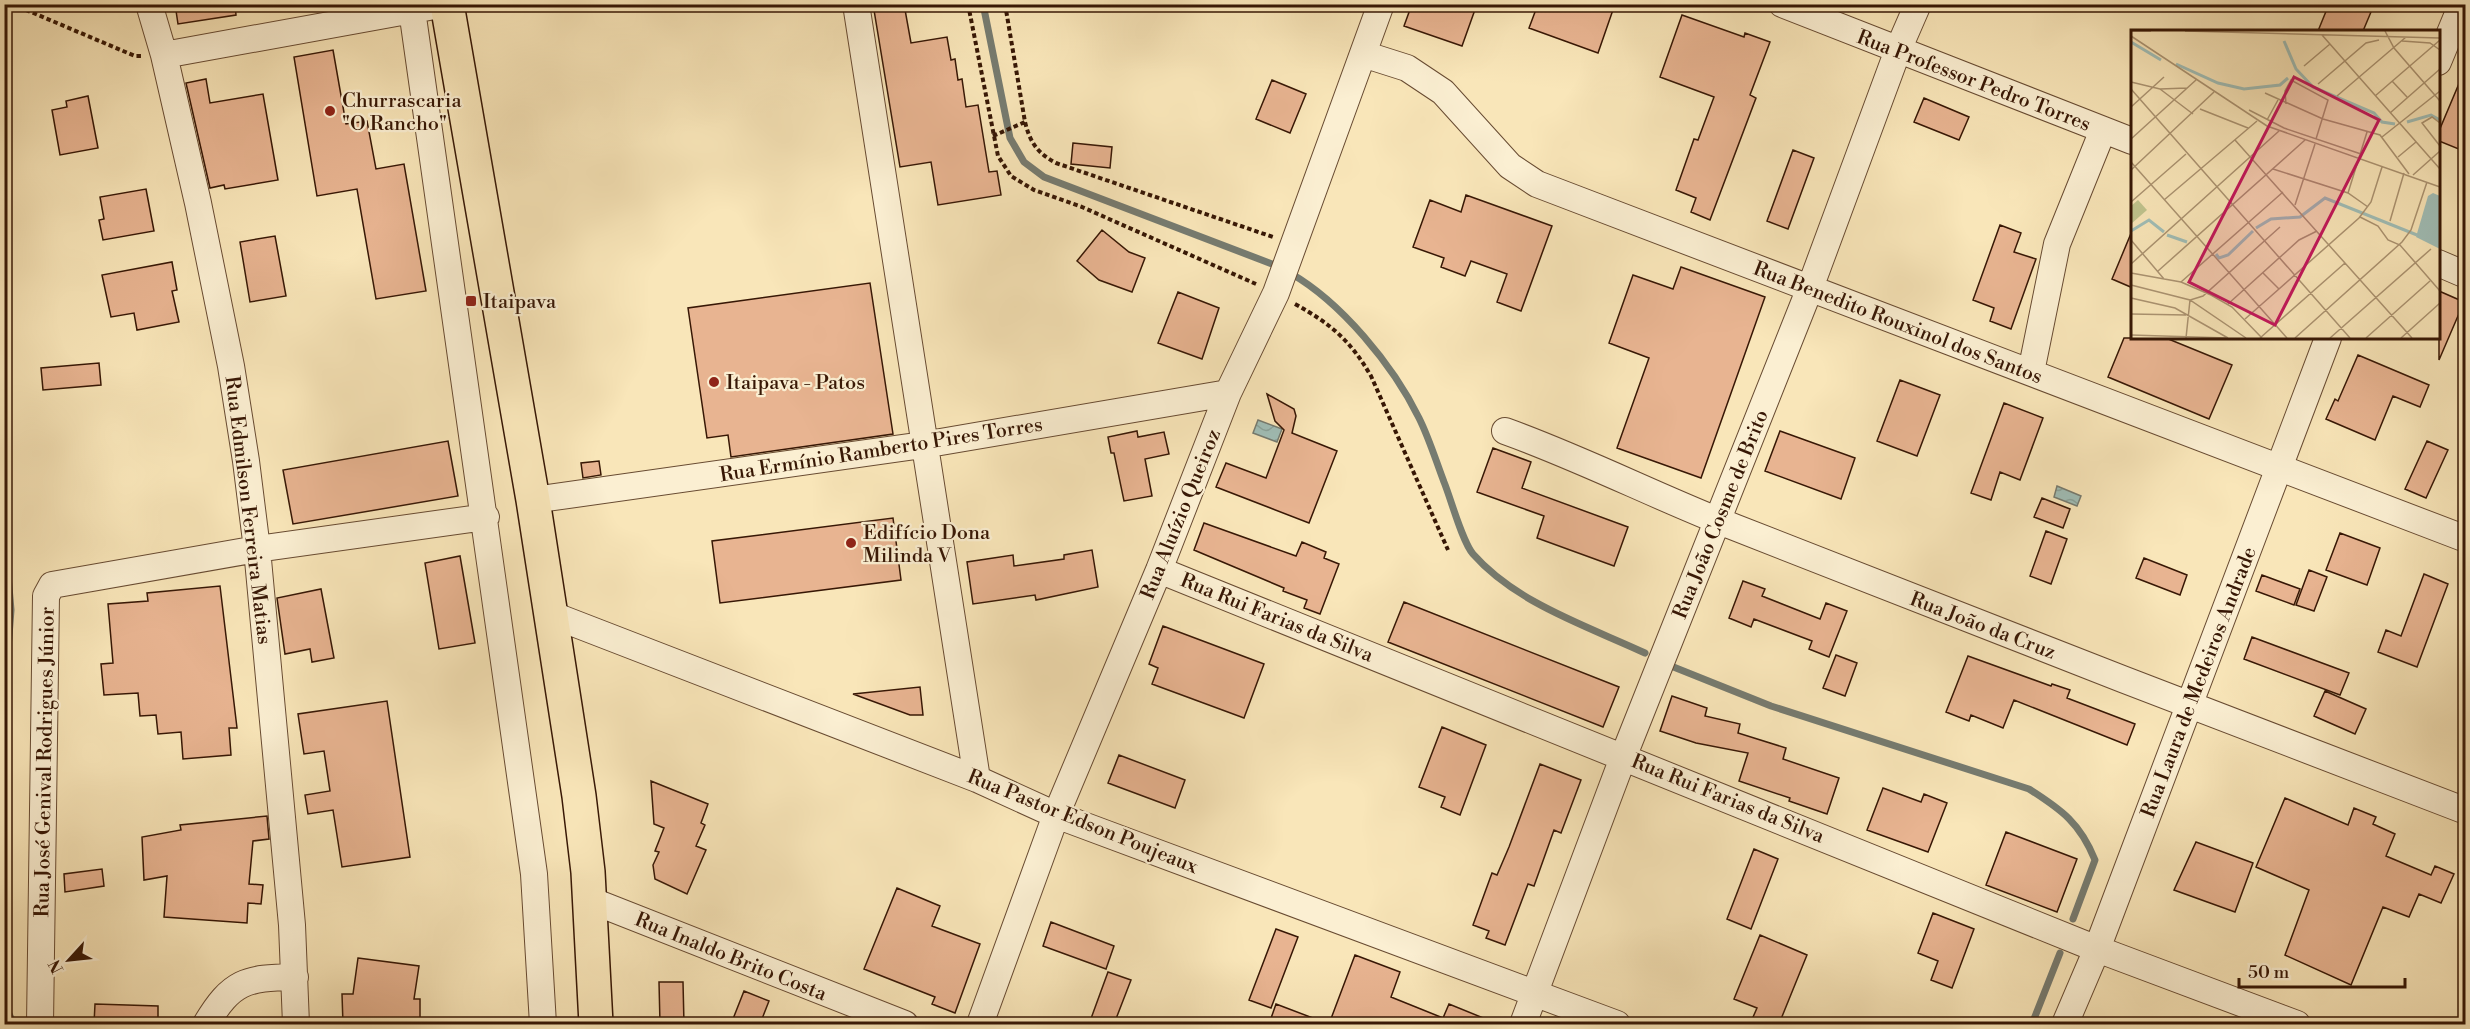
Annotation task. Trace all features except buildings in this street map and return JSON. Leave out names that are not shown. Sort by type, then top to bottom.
[{"type":"main road","points":[[448,5],[533,500],[579,796],[590,900],[596,1024]]},
{"type":"street","name":"Rua Edmilson Ferreira Matias","points":[[149,4],[164,55],[198,202],[231,366],[257,549],[294,977],[296,1024]]},
{"type":"street","points":[[856,4],[977,780]]},
{"type":"street","name":"Rua Aluízio Queiroz","points":[[980,1024],[1056,814],[1159,570],[1228,393],[1276,293],[1382,4]]},
{"type":"street","name":"Rua Professor Pedro Torres","points":[[1782,4],[2131,140]]},
{"type":"street","name":"Rua João Cosme de Brito","points":[[1523,1024],[1537,993],[1624,755],[1810,288],[1898,50],[1918,4]]},
{"type":"street","points":[[2440,59],[2462,4]]},
{"type":"street","points":[[164,55],[412,9],[448,5]]},
{"type":"street","points":[[412,9],[486,517],[534,874],[543,1024]]},
{"type":"street","name":"Rua Benedito Rouxinol dos Santos","points":[[1363,54],[1407,68],[1443,92],[1510,166],[1537,184],[2466,539]]},
{"type":"street","points":[[2031,372],[2056,244],[2103,130]]},
{"type":"street","points":[[2440,263],[2466,275]]},
{"type":"street","name":"Rua Laura de Medeiros Andrade","points":[[2065,1024],[2097,949],[2190,707],[2328,339]]},
{"type":"street","name":"Rua Ermínio Ramberto Pires Torres","points":[[533,500],[923,445],[1228,393]]},
{"type":"street","name":"Rua João da Cruz","points":[[1505,431],[1565,452],[1718,521],[2190,707],[2466,811]]},
{"type":"street","points":[[257,549],[486,517]]},
{"type":"street","name":"Rua José Genival Rodrigues Júnior","points":[[40,1024],[46,596],[52,585],[64,582],[257,549]]},
{"type":"street","name":"Rua Rui Farias da Silva","points":[[1159,570],[1624,755],[2097,949],[2297,1024]]},
{"type":"street","name":"Rua Pastor Edson Poujeaux","points":[[550,614],[977,780],[1056,814],[1617,1024]]},
{"type":"street","name":"Rua Inaldo Brito Costa","points":[[590,900],[905,1024]]},
{"type":"street","points":[[206,1024],[221,1000],[240,985],[258,978],[294,977]]},
{"type":"path","points":[[12,4],[135,56],[164,55]]},
{"type":"path","points":[[968,4],[993,136],[998,156],[1011,176],[1034,190],[1082,207],[1276,293],[1330,324],[1357,352],[1371,376],[1448,550]]},
{"type":"path","points":[[1005,4],[1029,139],[1041,155],[1056,163],[1294,244]]},
{"type":"path","points":[[993,136],[1025,122]]},
{"type":"water","points":[[1258,420],[1282,429],[1277,442],[1253,433]]},
{"type":"water","points":[[2057,486],[2081,496],[2077,506],[2054,497]]},
{"type":"waterway","points":[[983,4],[1010,138],[1024,162],[1044,177],[1280,267]]},
{"type":"waterway","points":[[1290,273],[1328,300],[1364,336],[1395,377],[1423,426],[1461,530],[1473,554],[1490,571],[1531,600],[1576,623],[1645,653]]},
{"type":"waterway","points":[[4,529],[11,610],[4,700]]},
{"type":"waterway","points":[[1671,666],[1771,706],[2029,789],[2069,818],[2083,836],[2095,860],[2073,919]]},
{"type":"waterway","points":[[2032,1024],[2060,953]]},
{"type":"waterway","points":[[4,1004],[14,1024]]},
{"type":"place","name":"Churrascaria \"O Rancho\"","points":[[330,111]]},
{"type":"place","name":"Itaipava","points":[[471,301]]},
{"type":"place","name":"Itaipava - Patos","points":[[714,382]]},
{"type":"place","name":"Edifício Dona Milinda V","points":[[851,543]]}]
